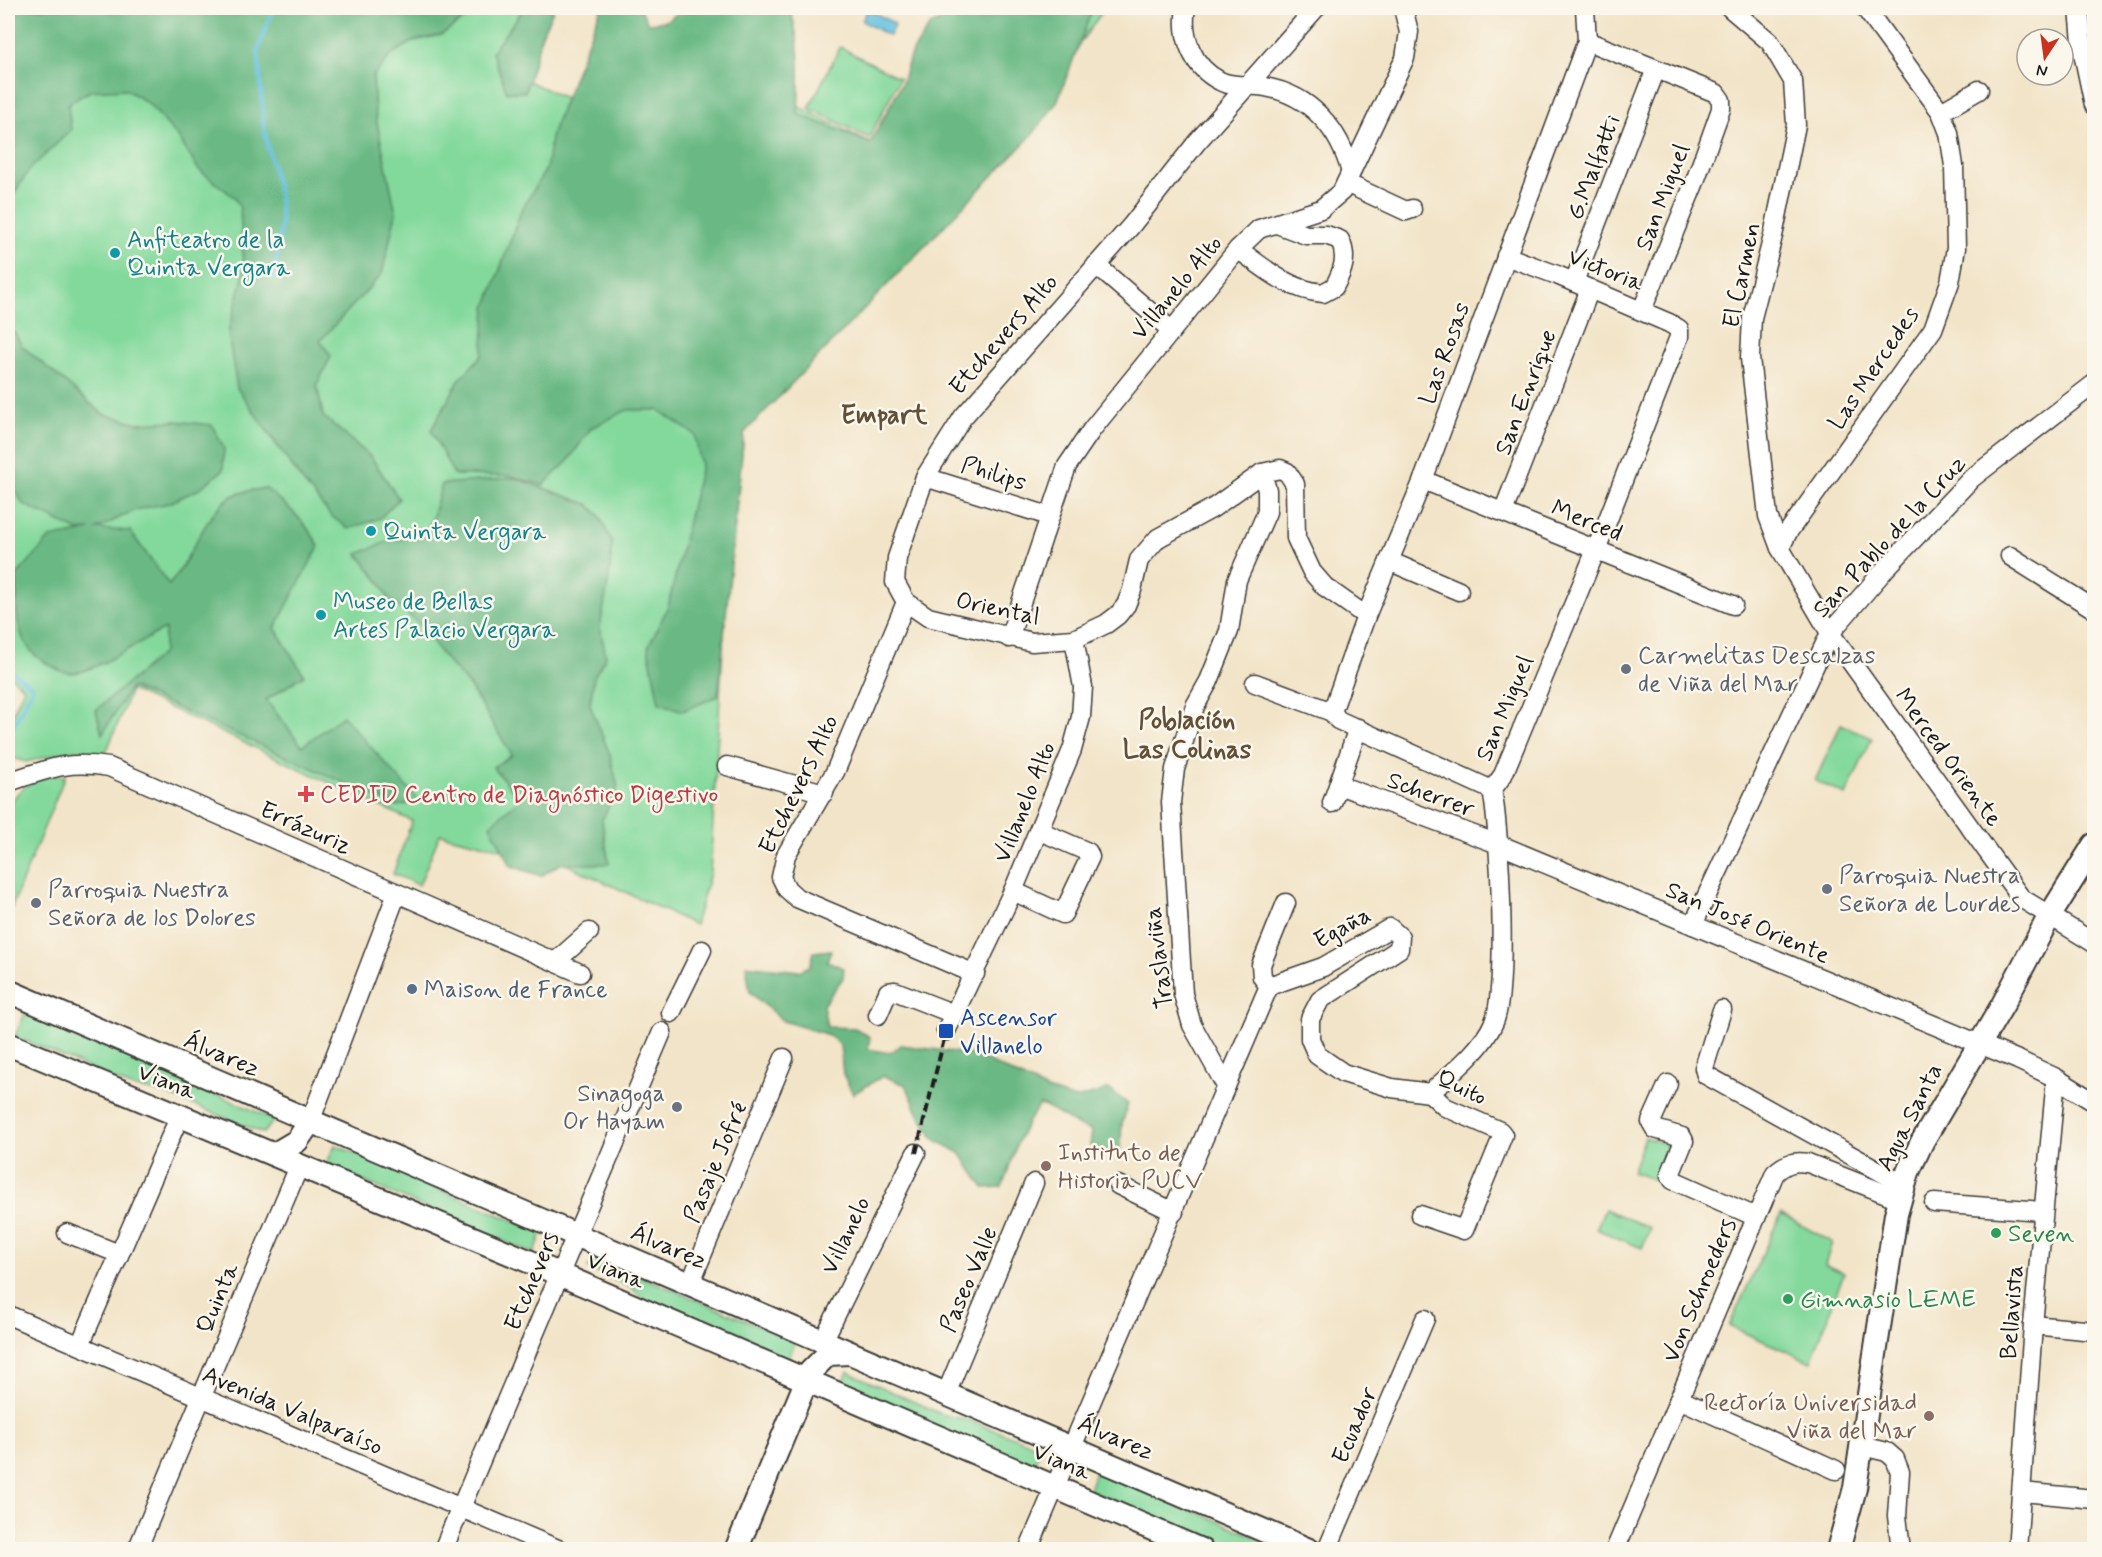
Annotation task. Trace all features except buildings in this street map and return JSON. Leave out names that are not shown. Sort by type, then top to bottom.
[{"type":"main road","name":"Agua Santa","points":[[1838,1550],[1855,1488],[1901,1192],[1922,1142],[2002,1006],[2049,917],[2094,845]]},
{"type":"main road","name":"Álvarez","points":[[8,991],[1309,1550]]},
{"type":"main road","name":"Viana","points":[[8,1044],[300,1164],[1201,1550]]},
{"type":"main road","points":[[275,1154],[297,1141],[310,1122]]},
{"type":"main road","points":[[736,1550],[806,1381],[821,1358],[835,1352],[849,1353]]},
{"type":"street","points":[[1186,8],[1183,26],[1189,46],[1200,66],[1221,82],[1266,87],[1302,100],[1321,116],[1346,151],[1349,178],[1406,211],[1412,209]]},
{"type":"street","name":"Etchevers Alto","points":[[975,974],[796,898],[781,877],[786,855],[824,793],[906,602],[895,582],[895,570],[925,477],[963,417],[1316,8]]},
{"type":"street","name":"Villanelo Alto","points":[[1009,638],[1067,466],[1093,428],[1238,249],[1259,229],[1321,208],[1342,191],[1405,58],[1409,32],[1403,8]]},
{"type":"street","name":"Las Rosas","points":[[1332,712],[1366,616],[1423,480],[1587,41],[1585,8]]},
{"type":"street","name":"El Carmen","points":[[1730,8],[1770,42],[1793,81],[1796,125],[1773,236],[1752,318],[1750,358],[1768,516],[1780,548],[1830,633]]},
{"type":"street","name":"Las Mercedes","points":[[1780,548],[1788,532],[1933,329],[1946,293],[1956,248],[1956,207],[1949,133],[1941,112],[1865,8]]},
{"type":"street","points":[[2079,8],[2083,53],[2094,105]]},
{"type":"street","points":[[1587,41],[1656,69]]},
{"type":"street","name":"San Miguel","points":[[1642,310],[1694,184],[1721,109],[1721,100],[1716,93],[1656,69]]},
{"type":"street","name":"G.Malfatti","points":[[1582,285],[1656,69]]},
{"type":"street","points":[[1941,112],[1978,90]]},
{"type":"street","points":[[1238,249],[1277,279],[1291,285],[1309,292],[1323,293],[1334,287],[1344,261],[1345,251],[1340,240],[1326,235],[1306,235],[1277,224]]},
{"type":"street","name":"Victoria","points":[[1506,256],[1642,310],[1679,329],[1679,338]]},
{"type":"street","points":[[1096,265],[1171,330]]},
{"type":"street","name":"San Enrique","points":[[1503,512],[1582,285]]},
{"type":"street","name":"San Miguel","points":[[1430,1093],[1483,1040],[1497,1016],[1501,989],[1498,844],[1492,790],[1503,775],[1596,550],[1679,338]]},
{"type":"street","name":"San Pablo de la Cruz","points":[[1693,925],[1830,633],[1887,567],[1972,478],[2094,384]]},
{"type":"street","points":[[1262,473],[1281,469],[1292,477],[1296,493],[1296,538],[1302,555],[1325,587],[1366,616]]},
{"type":"street","name":"Oriental","points":[[906,602],[928,617],[1009,638],[1032,642],[1074,639],[1119,615],[1132,590],[1139,560],[1158,538],[1213,508],[1262,473]]},
{"type":"street","name":"Traslaviña","points":[[1226,1086],[1192,1025],[1183,994],[1171,801],[1175,769],[1195,706],[1209,681],[1229,630],[1237,580],[1267,512],[1268,498],[1262,473]]},
{"type":"street","name":"Philips","points":[[925,477],[1049,516]]},
{"type":"street","name":"Merced","points":[[1423,480],[1733,605]]},
{"type":"street","points":[[2010,556],[2094,609]]},
{"type":"street","points":[[1389,561],[1459,591]]},
{"type":"street","points":[[1811,629],[1830,633]]},
{"type":"street","name":"Merced Oriente","points":[[1830,633],[2021,898],[2094,943]]},
{"type":"street","name":"Villanelo Alto","points":[[946,1031],[975,974],[1040,831],[1072,750],[1081,717],[1083,687],[1074,639]]},
{"type":"street","points":[[1255,683],[1332,712],[1338,720],[1492,790]]},
{"type":"street","points":[[1332,803],[1358,728]]},
{"type":"street","name":"Errázuriz","points":[[8,782],[57,765],[86,763],[109,767],[580,973]]},
{"type":"street","points":[[727,766],[824,793]]},
{"type":"street","name":"Scherrer","points":[[1347,788],[1498,844]]},
{"type":"street","points":[[1013,891],[1064,914],[1090,857],[1088,852],[1040,831]]},
{"type":"street","name":"San José Oriente","points":[[1498,844],[1979,1044],[2056,1078],[2094,1102]]},
{"type":"street","points":[[310,1122],[397,893]]},
{"type":"street","points":[[1028,1550],[1269,986],[1262,977],[1261,966],[1286,903]]},
{"type":"street","name":"Egaña","points":[[1269,986],[1323,967],[1387,929],[1393,929],[1400,937],[1399,950],[1392,956],[1320,1000],[1310,1019],[1310,1039],[1317,1055],[1331,1066]]},
{"type":"street","points":[[555,962],[589,932]]},
{"type":"street","points":[[671,1013],[702,950]]},
{"type":"street","points":[[878,1015],[888,992],[895,991],[954,1014]]},
{"type":"street","points":[[1722,1010],[1704,1068],[1706,1075],[1901,1192]]},
{"type":"street","name":"Etchevers","points":[[443,1550],[662,1032]]},
{"type":"street","name":"Pasaje Jofré","points":[[690,1284],[784,1058]]},
{"type":"street","name":"Quito","points":[[1331,1066],[1343,1073],[1392,1088],[1430,1093],[1440,1104],[1502,1133],[1464,1230],[1420,1215]]},
{"type":"street","name":"Bellavista","points":[[2017,1550],[2033,1325],[2056,1078]]},
{"type":"street","points":[[1668,1084],[1651,1122],[1655,1129],[1682,1137],[1684,1141],[1670,1175],[1672,1180],[1756,1217]]},
{"type":"street","points":[[80,1345],[180,1115]]},
{"type":"street","name":"Villanelo","points":[[823,1341],[916,1153]]},
{"type":"street","name":"Von Schroeders","points":[[1615,1550],[1776,1173],[1783,1166],[1796,1161],[1901,1192]]},
{"type":"street","name":"Quinta","points":[[137,1550],[300,1164]]},
{"type":"street","name":"Paseo Valle","points":[[946,1394],[1034,1183]]},
{"type":"street","points":[[1118,1185],[1174,1212]]},
{"type":"street","points":[[1934,1203],[2043,1211]]},
{"type":"street","points":[[67,1233],[119,1254]]},
{"type":"street","name":"Avenida Valparaíso","points":[[8,1315],[560,1550]]},
{"type":"street","name":"Ecuador","points":[[1327,1550],[1425,1319]]},
{"type":"street","points":[[2033,1325],[2094,1330]]},
{"type":"street","points":[[1679,1399],[1836,1470]]},
{"type":"street","points":[[1862,1446],[1887,1452],[1895,1459],[1900,1472],[1897,1516],[1901,1550]]},
{"type":"street","points":[[2022,1492],[2094,1499]]},
{"type":"green space","name":"Quinta Vergara","points":[[8,8],[547,8],[526,80],[589,109],[800,107],[870,143],[912,65],[979,8],[1105,8],[1080,43],[744,433],[724,628],[710,873],[695,925],[568,865],[440,834],[419,885],[393,874],[412,821],[131,690],[106,753],[73,750],[26,762],[8,757],[8,724],[24,688],[8,674]]},
{"type":"green space","points":[[8,8],[480,8],[441,35],[414,41],[392,54],[373,76],[375,113],[396,213],[382,274],[320,341],[331,356],[317,385],[323,416],[371,457],[399,499],[380,518],[349,529],[331,516],[300,478],[237,388],[228,333],[244,274],[240,208],[234,197],[198,169],[178,137],[148,103],[125,89],[90,91],[68,104],[71,130],[29,170],[8,203]]},
{"type":"green space","points":[[524,8],[554,8],[542,34],[525,92],[507,92],[492,52]]},
{"type":"green space","points":[[601,8],[640,8],[648,23],[666,21],[685,8],[790,8],[799,60],[798,114],[870,143],[902,83],[910,56],[930,25],[970,8],[1093,8],[1057,102],[1033,134],[744,433],[718,696],[683,711],[659,703],[648,647],[668,607],[701,466],[695,435],[658,410],[627,410],[591,428],[568,461],[543,485],[511,476],[454,475],[431,430],[460,379],[482,355],[486,308],[521,211],[546,169],[552,133]]},
{"type":"green space","points":[[840,47],[900,78],[869,138],[809,108]]},
{"type":"green space","points":[[8,321],[22,346],[103,414],[138,423],[175,421],[212,425],[224,448],[223,470],[199,489],[169,503],[135,510],[97,529],[130,531],[169,585],[206,524],[224,502],[234,495],[265,488],[302,521],[319,546],[275,628],[304,675],[266,700],[302,746],[343,716],[420,802],[396,806],[131,687],[102,734],[96,710],[163,653],[165,629],[96,666],[74,673],[61,671],[48,664],[28,647],[19,626],[17,614],[17,575],[50,538],[90,530],[78,531],[23,504],[8,476]]},
{"type":"green space","points":[[515,478],[588,504],[599,515],[612,542],[610,572],[600,628],[606,656],[594,677],[590,705],[610,755],[618,788],[602,820],[609,864],[560,864],[541,876],[511,866],[490,825],[520,799],[493,767],[512,755],[470,687],[441,654],[425,629],[388,598],[381,584],[358,554],[393,539],[419,538],[431,522],[442,484]]},
{"type":"green space","points":[[1841,724],[1872,738],[1846,795],[1815,781]]},
{"type":"green space","points":[[51,775],[65,776],[8,916],[8,809],[25,787]]},
{"type":"green space","points":[[831,950],[827,961],[844,968],[843,978],[823,1005],[827,1027],[855,1028],[870,1037],[868,1049],[890,1053],[901,1045],[975,1055],[1047,1090],[1076,1099],[1109,1089],[1128,1104],[1122,1124],[1120,1154],[1090,1146],[1092,1131],[1040,1105],[1021,1135],[1002,1187],[984,1188],[960,1153],[934,1139],[918,1113],[906,1085],[883,1076],[853,1094],[843,1074],[840,1045],[829,1035],[783,1021],[750,992],[746,965],[799,971],[810,966],[814,952]]},
{"type":"green space","points":[[26,1011],[275,1120],[263,1133],[164,1093],[131,1087],[15,1036]]},
{"type":"green space","points":[[1645,1137],[1668,1145],[1655,1180],[1632,1172]]},
{"type":"green space","points":[[335,1145],[542,1233],[534,1254],[326,1165]]},
{"type":"green space","points":[[1605,1209],[1650,1228],[1642,1248],[1596,1229]]},
{"type":"green space","name":"Gimnasio LEME","points":[[1781,1214],[1832,1242],[1825,1265],[1844,1273],[1811,1362],[1729,1326]]},
{"type":"green space","points":[[597,1258],[795,1341],[788,1362],[649,1305],[631,1287],[588,1268]]},
{"type":"green space","points":[[848,1372],[941,1414],[968,1420],[1040,1447],[1036,1461],[1031,1467],[845,1390],[844,1380]]},
{"type":"green space","points":[[1096,1469],[1272,1544],[1270,1549],[1230,1549],[1089,1490]]},
{"type":"water","points":[[868,9],[895,24],[889,36],[862,21]]},
{"type":"waterway","points":[[273,8],[258,50],[264,130],[279,196],[281,225],[274,277]]},
{"type":"waterway","points":[[8,669],[33,687],[8,737]]},
{"type":"railway","points":[[916,1153],[946,1031]]},
{"type":"place","name":"Anfiteatro de la Quinta Vergara","points":[[115,253]]},
{"type":"place","name":"Quinta Vergara","points":[[371,531]]},
{"type":"place","name":"Museo de Bellas Artes Palacio Vergara","points":[[321,615]]},
{"type":"place","name":"Carmelitas Descalzas de Viña del Mar","points":[[1626,669]]},
{"type":"place","name":"CEDID Centro de Diagnóstico Digestivo","points":[[306,794]]},
{"type":"place","name":"Parroquia Nuestra Señora de Lourdes","points":[[1827,889]]},
{"type":"place","name":"Parroquia Nuestra Señora de los Dolores","points":[[36,903]]},
{"type":"place","name":"Maison de France","points":[[412,989]]},
{"type":"place","name":"Ascensor Villanelo","points":[[946,1031]]},
{"type":"place","name":"Sinagoga Or Hayam","points":[[677,1107]]},
{"type":"place","name":"Instituto de Historia PUCV","points":[[1046,1166]]},
{"type":"place","name":"Seven","points":[[1996,1233]]},
{"type":"place","name":"Gimnasio LEME","points":[[1788,1299]]},
{"type":"place","name":"Rectoría Universidad Viña del Mar","points":[[1929,1416]]},
{"type":"district","name":"Empart","points":[[884,414]]},
{"type":"district","name":"Población Las Colinas","points":[[1187,734]]}]
